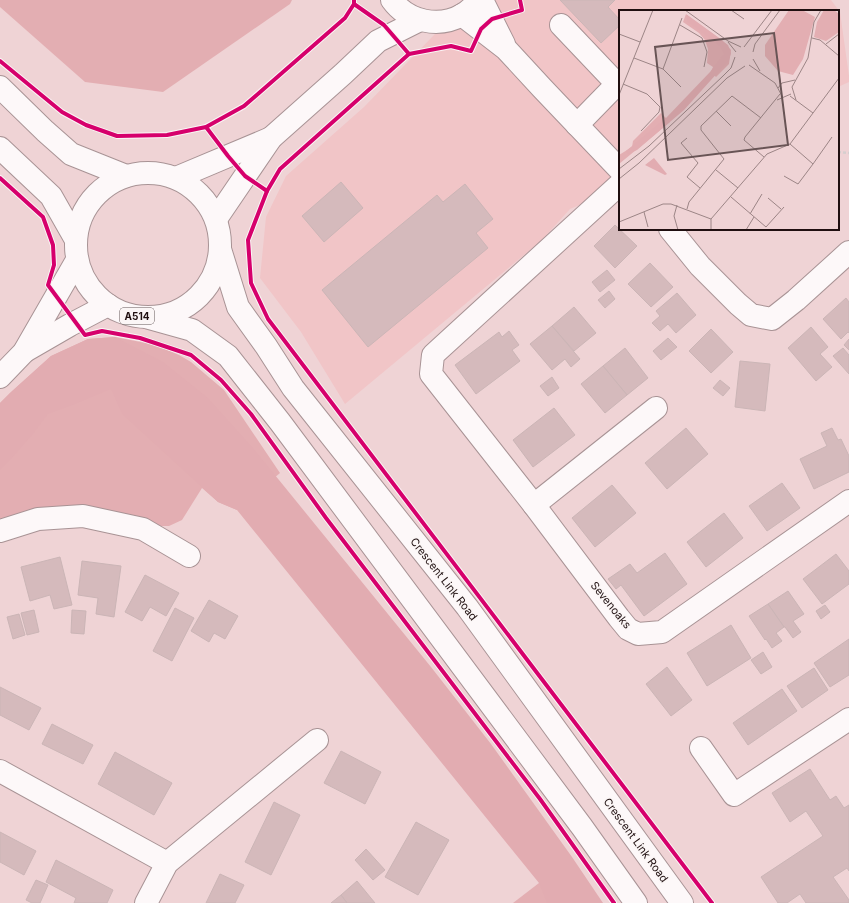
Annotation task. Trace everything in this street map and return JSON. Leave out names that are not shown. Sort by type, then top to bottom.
[{"type":"main road","points":[[378,41],[393,1],[407,14],[420,20],[434,22],[448,20],[462,15],[478,0]]},
{"type":"main road","points":[[482,0],[506,49]]},
{"type":"main road","points":[[462,15],[506,49],[619,169]]},
{"type":"main road","points":[[216,219],[270,138],[378,41],[420,20]]},
{"type":"main road","points":[[561,25],[617,84],[577,124]]},
{"type":"main road","name":"A514","points":[[0,87],[71,154],[126,176]]},
{"type":"main road","points":[[176,178],[270,138]]},
{"type":"main road","name":"A514","points":[[0,148],[51,196],[77,250],[84,279],[94,293],[108,305],[127,314],[149,318],[192,330],[228,356],[582,827],[636,903]]},
{"type":"main road","name":"A514","points":[[77,250],[81,220],[91,200],[107,186],[126,176],[143,173],[160,174],[176,178],[193,188],[206,202],[216,219],[220,234],[220,249],[216,270],[205,289],[190,304],[170,314],[149,318]]},
{"type":"main road","name":"Sevenoaks","points":[[619,185],[433,355],[431,374],[534,505],[619,618],[628,629],[638,634],[662,632],[849,501]]},
{"type":"main road","points":[[671,230],[700,266],[738,304],[751,315],[772,319],[796,300],[849,252]]},
{"type":"main road","name":"Crescent Link Road","points":[[220,249],[238,307],[266,346],[293,388],[467,607],[682,903]]},
{"type":"main road","points":[[24,352],[77,250]]},
{"type":"main road","points":[[0,377],[24,352],[108,305]]},
{"type":"main road","points":[[534,505],[656,408]]},
{"type":"main road","points":[[0,531],[38,519],[83,516],[143,529],[189,556]]},
{"type":"main road","points":[[701,748],[734,796],[849,719]]},
{"type":"main road","points":[[146,903],[167,863],[317,740]]},
{"type":"main road","points":[[0,772],[167,863]]},
{"type":"path","points":[[839,152],[849,153]]},
{"type":"shaded area","points":[[0,0],[292,0],[290,4],[163,92],[85,82],[0,7]]},
{"type":"shaded area","points":[[468,0],[831,0],[838,10],[619,10],[619,188],[570,209],[542,240],[345,404],[301,332],[260,278],[266,217],[286,176],[364,107]]},
{"type":"shaded area","points":[[839,11],[849,76],[849,82],[839,87]]},
{"type":"shaded area","points":[[115,337],[156,345],[191,362],[224,390],[280,473],[237,510],[218,502],[202,488],[182,520],[169,526],[159,526],[120,513],[36,511],[0,519],[0,403],[51,356],[88,339]]},
{"type":"shaded area","points":[[115,337],[163,362],[208,398],[253,448],[431,667],[491,744],[603,903],[547,903],[539,883],[237,510],[218,502],[122,414],[111,389],[48,414],[33,434],[0,470],[0,403],[51,356],[88,339]]},
{"type":"shaded area","points":[[539,883],[603,903],[513,903]]},
{"type":"building","points":[[560,0],[615,0],[608,7],[619,19],[619,26],[601,43]]},
{"type":"building","points":[[341,182],[363,208],[324,242],[302,216]]},
{"type":"building","points":[[465,184],[493,219],[476,233],[488,248],[368,347],[322,290],[437,195],[443,202]]},
{"type":"building","points":[[615,225],[637,246],[615,268],[594,246]]},
{"type":"building","points":[[650,263],[673,287],[651,307],[628,284]]},
{"type":"building","points":[[607,270],[615,280],[600,292],[592,282]]},
{"type":"building","points":[[609,291],[615,299],[605,308],[598,300]]},
{"type":"building","points":[[677,293],[696,315],[676,333],[668,324],[660,331],[652,323],[660,316],[656,311]]},
{"type":"building","points":[[846,298],[849,302],[849,333],[848,332],[841,339],[823,319]]},
{"type":"building","points":[[574,307],[596,333],[574,351],[552,326]]},
{"type":"building","points":[[552,326],[580,359],[571,367],[565,359],[552,370],[530,344]]},
{"type":"building","points":[[811,327],[828,347],[820,354],[832,367],[816,381],[788,348]]},
{"type":"building","points":[[711,329],[733,352],[711,373],[689,351]]},
{"type":"building","points":[[509,331],[519,345],[512,350],[520,361],[476,394],[455,365],[499,332],[502,337]]},
{"type":"building","points":[[668,338],[677,347],[661,360],[653,351]]},
{"type":"building","points":[[849,339],[849,350],[844,345]]},
{"type":"building","points":[[625,348],[648,378],[627,395],[603,366]]},
{"type":"building","points":[[843,348],[849,355],[849,374],[833,356]]},
{"type":"building","points":[[740,361],[770,364],[765,411],[735,407]]},
{"type":"building","points":[[603,366],[627,395],[605,413],[581,384]]},
{"type":"building","points":[[552,377],[559,388],[548,396],[540,386]]},
{"type":"building","points":[[720,380],[730,388],[723,396],[713,388]]},
{"type":"building","points":[[554,408],[575,435],[533,467],[513,440]]},
{"type":"building","points":[[686,428],[708,454],[667,489],[645,463]]},
{"type":"building","points":[[832,428],[838,440],[841,439],[849,456],[849,472],[814,489],[800,459],[827,446],[821,433]]},
{"type":"building","points":[[782,483],[800,508],[767,531],[749,506]]},
{"type":"building","points":[[612,485],[636,513],[595,547],[572,518]]},
{"type":"building","points":[[724,513],[743,538],[706,567],[687,542]]},
{"type":"building","points":[[665,553],[687,584],[644,616],[621,585],[616,589],[608,579],[630,564],[637,573]]},
{"type":"building","points":[[836,554],[849,571],[849,584],[822,604],[803,579]]},
{"type":"building","points":[[60,557],[72,605],[54,609],[50,595],[30,601],[21,567]]},
{"type":"building","points":[[82,561],[121,566],[114,617],[96,614],[98,598],[78,595]]},
{"type":"building","points":[[145,575],[179,593],[166,616],[150,607],[142,621],[125,612]]},
{"type":"building","points":[[788,591],[804,614],[793,621],[801,632],[793,638],[768,604]]},
{"type":"building","points":[[209,600],[238,616],[225,639],[214,633],[209,642],[191,631]]},
{"type":"building","points":[[768,604],[784,627],[776,633],[782,641],[772,648],[749,616]]},
{"type":"building","points":[[825,605],[830,612],[821,619],[816,611]]},
{"type":"building","points":[[175,608],[194,618],[172,661],[153,651]]},
{"type":"building","points":[[34,610],[39,632],[27,635],[21,613]]},
{"type":"building","points":[[72,610],[86,611],[84,634],[71,633]]},
{"type":"building","points":[[19,614],[25,635],[13,639],[7,617]]},
{"type":"building","points":[[731,625],[751,658],[707,686],[687,653]]},
{"type":"building","points":[[849,639],[849,675],[830,687],[814,663]]},
{"type":"building","points":[[763,652],[772,667],[761,674],[751,660]]},
{"type":"building","points":[[667,667],[692,700],[671,716],[646,684]]},
{"type":"building","points":[[814,668],[828,690],[802,708],[787,686]]},
{"type":"building","points":[[0,687],[41,708],[29,730],[0,715]]},
{"type":"building","points":[[782,689],[797,711],[748,745],[733,723]]},
{"type":"building","points":[[52,724],[93,745],[83,764],[42,744]]},
{"type":"building","points":[[341,751],[381,772],[365,804],[324,783]]},
{"type":"building","points":[[115,752],[172,783],[154,815],[98,784]]},
{"type":"building","points":[[810,769],[830,800],[836,796],[844,808],[849,805],[849,871],[847,868],[833,877],[849,900],[849,903],[806,903],[800,894],[787,903],[778,903],[761,877],[823,836],[806,811],[790,822],[772,793]]},
{"type":"building","points":[[274,802],[300,815],[271,875],[245,862]]},
{"type":"building","points":[[416,822],[449,840],[418,895],[385,877]]},
{"type":"building","points":[[0,832],[36,851],[24,875],[0,862]]},
{"type":"building","points":[[366,849],[385,870],[373,880],[355,860]]},
{"type":"building","points":[[56,860],[113,890],[107,903],[74,903],[76,898],[46,882]]},
{"type":"building","points":[[220,874],[244,885],[235,903],[206,903]]},
{"type":"building","points":[[36,880],[48,885],[40,903],[32,903],[26,900]]},
{"type":"building","points":[[357,881],[375,903],[347,903],[341,895]]},
{"type":"building","points":[[341,895],[347,903],[331,903]]},
{"type":"cycle path","points":[[0,61],[62,112],[86,125],[117,136],[167,135],[206,127],[244,106],[345,18],[354,4],[354,0]]},
{"type":"cycle path","points":[[520,0],[522,10],[492,19],[481,29],[471,51],[451,46],[409,54],[280,169],[267,191],[248,240],[251,283],[268,319],[712,903]]},
{"type":"cycle path","points":[[354,4],[384,25],[409,54]]},
{"type":"cycle path","points":[[206,127],[245,176],[267,191]]},
{"type":"cycle path","points":[[0,178],[43,217],[53,245],[54,265],[48,285],[85,335],[102,331],[140,338],[191,355],[221,380],[251,414],[326,518],[540,799],[614,903]]}]
